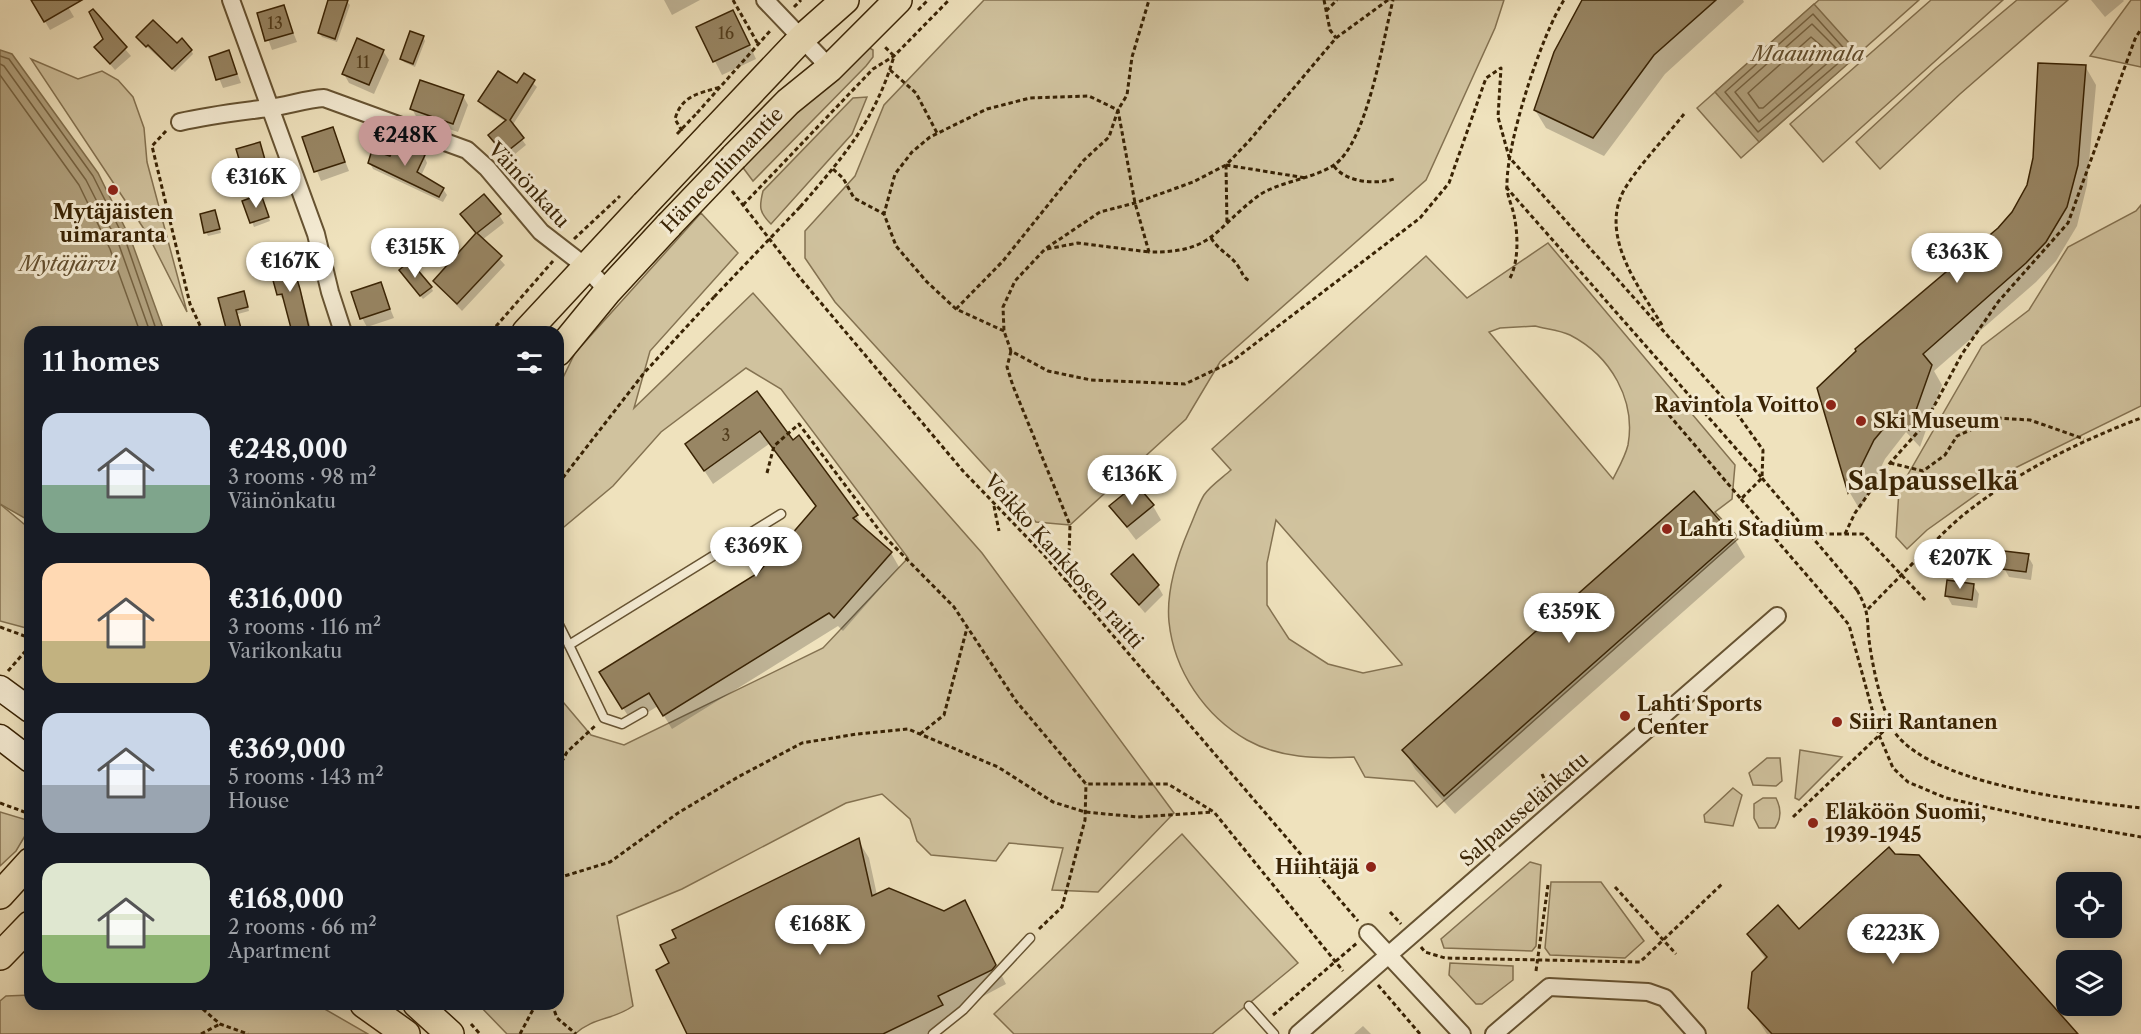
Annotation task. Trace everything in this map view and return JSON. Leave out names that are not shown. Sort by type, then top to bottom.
[{"type":"main road","name":"Hämeenlinnantie","points":[[531,326],[645,204],[704,124],[845,0]]},
{"type":"main road","name":"Hämeenlinnantie","points":[[564,345],[608,291],[734,157],[788,102],[830,68],[898,0]]},
{"type":"main road","points":[[2,681],[24,704]]},
{"type":"main road","points":[[0,737],[24,755]]},
{"type":"main road","points":[[0,895],[24,869]]},
{"type":"main road","points":[[0,956],[24,931]]},
{"type":"main road","points":[[0,963],[24,947]]},
{"type":"main road","points":[[372,1010],[406,1034]]},
{"type":"main road","points":[[425,1010],[450,1034]]},
{"type":"street","points":[[231,0],[316,234],[330,292],[342,326]]},
{"type":"street","points":[[765,0],[830,68]]},
{"type":"street","name":"Väinönkatu","points":[[180,122],[225,112],[270,108],[304,99],[324,98],[467,150],[487,168],[541,232],[585,266],[608,291]]},
{"type":"street","name":"Salpausselänkatu","points":[[1298,1034],[1777,616]]},
{"type":"street","points":[[1368,933],[1462,1034]]},
{"type":"street","points":[[1494,1034],[1549,987],[1648,992],[1665,998],[1697,1034]]},
{"type":"lane","points":[[569,645],[781,514]]},
{"type":"lane","points":[[564,635],[604,718],[622,724],[643,712]]},
{"type":"lane","points":[[933,1034],[963,1010],[1030,938]]},
{"type":"lane","points":[[1249,1006],[1274,1034]]},
{"type":"path","points":[[733,0],[758,44]]},
{"type":"path","points":[[704,124],[758,44],[801,0]]},
{"type":"path","name":"Hämeenlinnantie","points":[[743,205],[873,69],[894,56],[949,0]]},
{"type":"path","points":[[956,309],[1003,261],[1084,160],[1109,137],[1118,110],[1127,95],[1132,57],[1149,0]]},
{"type":"path","points":[[1324,0],[1330,30],[1336,39]]},
{"type":"path","points":[[1326,11],[1336,0]]},
{"type":"path","points":[[1068,583],[1070,525],[1007,367],[1011,351],[1004,331],[1003,307],[1015,281],[1046,249],[1100,212],[1136,204],[1193,182],[1226,165],[1336,39],[1388,0]]},
{"type":"path","points":[[1046,249],[1078,243],[1149,252],[1183,250],[1211,238],[1260,195],[1334,166],[1350,150],[1363,122],[1393,0]]},
{"type":"path","points":[[1510,278],[1516,266],[1515,218],[1506,187],[1509,157],[1530,81],[1557,11],[1564,0]]},
{"type":"path","points":[[1845,534],[1855,513],[1890,463],[1924,425],[1962,354],[1998,302],[2068,223],[2135,39],[2141,29]]},
{"type":"path","points":[[564,476],[644,373],[800,207],[863,129],[883,92],[894,56],[868,31]]},
{"type":"path","points":[[1011,351],[1048,371],[1090,380],[1185,384],[1231,362],[1420,218],[1449,183],[1486,78],[1501,68],[1498,117],[1509,157],[1668,334],[1738,415],[1763,450],[1762,478],[1741,499]]},
{"type":"path","points":[[890,70],[916,93],[937,132]]},
{"type":"path","points":[[1004,331],[956,309],[927,282],[896,246],[884,214],[895,174],[912,152],[937,132],[987,109],[1030,98],[1089,96],[1118,110]]},
{"type":"path","points":[[1118,110],[1136,204],[1149,252]]},
{"type":"path","points":[[1668,334],[1638,286],[1623,254],[1615,228],[1624,191],[1684,114]]},
{"type":"path","points":[[180,122],[160,135],[152,146],[190,304],[200,326]]},
{"type":"path","points":[[1226,165],[1308,178]]},
{"type":"path","points":[[1226,165],[1227,225]]},
{"type":"path","points":[[1334,166],[1344,177],[1374,182],[1394,179]]},
{"type":"path","points":[[833,169],[843,178],[854,198],[884,214]]},
{"type":"path","points":[[1506,187],[1762,478],[1857,590],[1868,609],[1876,683],[1890,725],[1901,742],[1925,760],[1969,777],[2085,801],[2141,808]]},
{"type":"path","name":"Veikko Kankkosen raitti","points":[[743,205],[800,278],[994,506],[1044,555],[1368,933]]},
{"type":"path","points":[[1211,238],[1220,251],[1235,262],[1245,278],[1250,280]]},
{"type":"path","points":[[1663,408],[1849,624],[1879,735],[1893,768],[1908,782],[1946,798],[2050,822],[2141,837]]},
{"type":"path","points":[[1890,463],[1923,471],[1945,455],[1958,436],[1997,418],[2030,420],[2085,439]]},
{"type":"path","points":[[1868,609],[1967,512],[2033,469],[2085,439],[2141,418]]},
{"type":"path","points":[[767,473],[774,446],[798,424],[882,534],[954,607],[1016,701],[1086,784],[1085,812],[1062,907],[1030,938]]},
{"type":"path","points":[[994,506],[999,531]]},
{"type":"path","points":[[1762,534],[1863,534],[1925,600]]},
{"type":"path","points":[[0,627],[24,636]]},
{"type":"path","points":[[920,734],[945,715],[967,628]]},
{"type":"path","points":[[2,681],[24,654]]},
{"type":"path","points":[[564,758],[567,752],[604,718]]},
{"type":"path","points":[[1792,817],[1890,725]]},
{"type":"path","points":[[564,876],[610,862],[678,813],[738,777],[802,743],[908,729],[998,767],[1053,802],[1085,812],[1138,817],[1214,812]]},
{"type":"path","points":[[1086,784],[1168,784],[1214,812],[1335,962]]},
{"type":"path","points":[[0,804],[24,812]]},
{"type":"path","points":[[1390,912],[1425,952],[1445,958],[1640,962],[1722,884]]},
{"type":"path","points":[[1536,971],[1548,885]]},
{"type":"path","points":[[1615,887],[1676,954]]},
{"type":"path","points":[[1265,1023],[1368,933]]},
{"type":"path","points":[[1368,973],[1420,1034]]},
{"type":"path","points":[[204,1010],[220,1024],[248,1034]]},
{"type":"path","points":[[520,1034],[533,1010]]},
{"type":"path","points":[[554,1010],[557,1018],[576,1034]]},
{"type":"path","points":[[201,1034],[220,1024]]},
{"type":"shaded area","points":[[984,0],[1504,0],[1495,28],[1426,180],[1220,362],[1186,419],[1070,525],[1036,522],[835,302],[805,258],[805,231],[855,176],[884,105]]},
{"type":"shaded area","name":"Maauimala","points":[[1819,0],[1919,0],[1741,158],[1697,108]]},
{"type":"shaded area","points":[[1931,0],[2003,0],[1823,162],[1790,124]]},
{"type":"shaded area","points":[[2017,0],[2068,0],[1960,94],[1880,169],[1856,142],[1936,68]]},
{"type":"shaded area","points":[[2131,0],[2141,0],[2141,67],[2090,56]]},
{"type":"shaded area","points":[[868,47],[873,50],[873,57],[866,66],[753,181],[741,165]]},
{"type":"shaded area","points":[[31,59],[78,79],[102,71],[118,80],[133,97],[144,128],[147,162],[187,312],[148,235]]},
{"type":"shaded area","points":[[867,97],[852,134],[771,224],[761,209],[763,191],[853,98]]},
{"type":"shaded area","points":[[2141,205],[2141,406],[2011,470],[1927,530],[1907,549],[1896,537],[1899,490],[1982,346],[2029,310],[2068,247],[2136,211]]},
{"type":"shaded area","points":[[701,213],[738,253],[650,351],[634,408],[753,293],[982,553],[1174,813],[1098,892],[1052,890],[1063,848],[1009,843],[996,861],[931,855],[917,841],[910,819],[882,794],[846,803],[682,889],[617,916],[633,1006],[626,1011],[589,1024],[575,1034],[507,1034],[484,1010],[564,1010],[564,703],[591,735],[624,745],[823,648],[908,558],[781,389],[746,368],[661,432],[613,486],[564,527],[564,376],[575,353]]},
{"type":"shaded area","points":[[1548,243],[1735,465],[1732,499],[1715,512],[1739,538],[1437,807],[1414,781],[1365,777],[1354,757],[1326,758],[1285,754],[1259,746],[1232,730],[1205,705],[1185,675],[1172,640],[1169,598],[1177,563],[1200,503],[1209,488],[1231,470],[1212,449],[1426,256],[1467,298]],"holes":[[[1535,326],[1566,333],[1585,344],[1608,367],[1617,381],[1624,396],[1629,428],[1627,449],[1613,479],[1489,332],[1500,328]],[[1276,520],[1402,664],[1402,665],[1363,673],[1328,664],[1289,639],[1267,605],[1267,563]]]},
{"type":"shaded area","points":[[0,504],[24,524],[24,627],[0,621]]},
{"type":"shaded area","points":[[1800,750],[1842,757],[1799,800],[1795,798]]},
{"type":"shaded area","points":[[1767,758],[1780,758],[1782,781],[1776,786],[1753,785],[1749,773]]},
{"type":"shaded area","points":[[1733,788],[1742,795],[1733,826],[1705,822],[1704,815]]},
{"type":"shaded area","points":[[1763,798],[1776,798],[1778,802],[1780,817],[1775,828],[1759,828],[1754,818],[1754,804]]},
{"type":"shaded area","points":[[0,812],[24,819],[24,837],[16,851],[0,866]]},
{"type":"shaded area","points":[[1182,834],[1298,963],[1212,1034],[1014,1034],[994,1014]]},
{"type":"shaded area","points":[[1530,862],[1541,865],[1536,946],[1532,951],[1444,948],[1441,939]]},
{"type":"shaded area","points":[[1551,882],[1601,882],[1644,941],[1625,958],[1550,955],[1545,948]]},
{"type":"shaded area","points":[[1450,963],[1513,966],[1513,980],[1482,1004],[1476,1004],[1449,975]]},
{"type":"shaded area","points":[[24,995],[24,1010],[326,1010],[368,1034],[0,1034],[0,1001],[6,996]]},
{"type":"water","name":"Maauimala","points":[[1814,4],[1859,54],[1759,142],[1715,92]]},
{"type":"water","name":"Mytäjärvi","points":[[0,50],[12,54],[98,173],[131,240],[162,326],[24,326],[24,518],[0,504]]},
{"type":"building","points":[[31,0],[82,0],[44,22]]},
{"type":"building","points":[[328,0],[348,0],[335,39],[318,33]]},
{"type":"building","points":[[1582,0],[1716,0],[1654,55],[1593,138],[1534,110],[1554,52]]},
{"type":"building","points":[[284,5],[293,33],[265,41],[257,13]]},
{"type":"building","points":[[93,9],[127,47],[110,64],[94,47],[103,39],[89,12]]},
{"type":"building","points":[[733,10],[750,45],[713,62],[696,27]]},
{"type":"building","points":[[153,20],[177,43],[182,38],[192,50],[172,69],[148,45],[146,47],[136,37]]},
{"type":"building","points":[[410,31],[424,36],[413,64],[400,59]]},
{"type":"building","points":[[357,38],[384,50],[369,85],[342,74]]},
{"type":"building","points":[[229,50],[237,74],[216,80],[209,57]]},
{"type":"building","points":[[2038,63],[2086,65],[2078,165],[2067,207],[2046,242],[2026,263],[1923,354],[1932,365],[1909,430],[1895,415],[1874,440],[1848,493],[1817,388],[1856,351],[1855,349],[1998,228],[2012,212],[2027,185],[2033,158]]},
{"type":"building","points":[[498,71],[517,83],[524,73],[535,80],[510,120],[524,138],[504,154],[488,135],[506,120],[478,101]]},
{"type":"building","points":[[420,80],[464,95],[453,124],[410,109]]},
{"type":"building","points":[[333,127],[345,162],[314,172],[302,137]]},
{"type":"building","points":[[260,142],[269,174],[246,182],[236,149]]},
{"type":"building","points":[[397,142],[425,155],[417,172],[444,188],[439,197],[368,163],[372,150],[390,156]]},
{"type":"building","points":[[261,194],[269,217],[250,223],[242,201]]},
{"type":"building","points":[[484,194],[501,214],[477,233],[502,256],[457,304],[433,281],[476,233],[460,214]]},
{"type":"building","points":[[215,210],[220,229],[204,233],[200,214]]},
{"type":"building","points":[[290,256],[309,326],[290,326],[282,294],[277,295],[268,262]]},
{"type":"building","points":[[410,261],[432,287],[420,296],[399,270]]},
{"type":"building","points":[[381,282],[390,309],[360,319],[351,292]]},
{"type":"building","points":[[244,291],[248,307],[236,310],[240,326],[225,326],[218,298]]},
{"type":"building","points":[[757,391],[793,440],[799,435],[858,515],[853,518],[892,552],[834,618],[829,613],[663,716],[649,693],[622,709],[599,672],[758,573],[816,506],[760,431],[704,471],[685,444]]},
{"type":"building","points":[[1136,484],[1154,505],[1127,527],[1109,506]]},
{"type":"building","points":[[1694,491],[1735,538],[1444,796],[1402,750]]},
{"type":"building","points":[[2004,551],[2029,554],[2026,572],[2002,569]]},
{"type":"building","points":[[1133,554],[1159,585],[1139,605],[1111,574]]},
{"type":"building","points":[[1947,580],[1974,584],[1972,600],[1945,596]]},
{"type":"building","points":[[859,838],[872,896],[889,888],[944,911],[965,900],[996,965],[992,970],[938,996],[943,1005],[883,1034],[687,1034],[656,970],[669,963],[660,945],[676,938],[672,930]]},
{"type":"building","points":[[1889,847],[1895,854],[1919,855],[2056,1009],[2056,1016],[2062,1016],[2078,1034],[1772,1034],[1748,1008],[1752,972],[1767,957],[1747,934],[1778,905],[1799,929]]},
{"type":"place","name":"Mytäjäisten uimaranta","points":[[113,190]]},
{"type":"place","name":"Ravintola Voitto","points":[[1831,405]]},
{"type":"place","name":"Ski Museum","points":[[1861,421]]},
{"type":"place","name":"Lahti Stadium","points":[[1667,529]]},
{"type":"place","name":"Lahti Sports Center","points":[[1625,716]]},
{"type":"place","name":"Siiri Rantanen","points":[[1837,722]]},
{"type":"place","name":"Eläköön Suomi, 1939-1945","points":[[1813,823]]},
{"type":"place","name":"Hiihtäjä","points":[[1371,867]]},
{"type":"district","name":"Salpausselkä","points":[[1933,481]]}]
